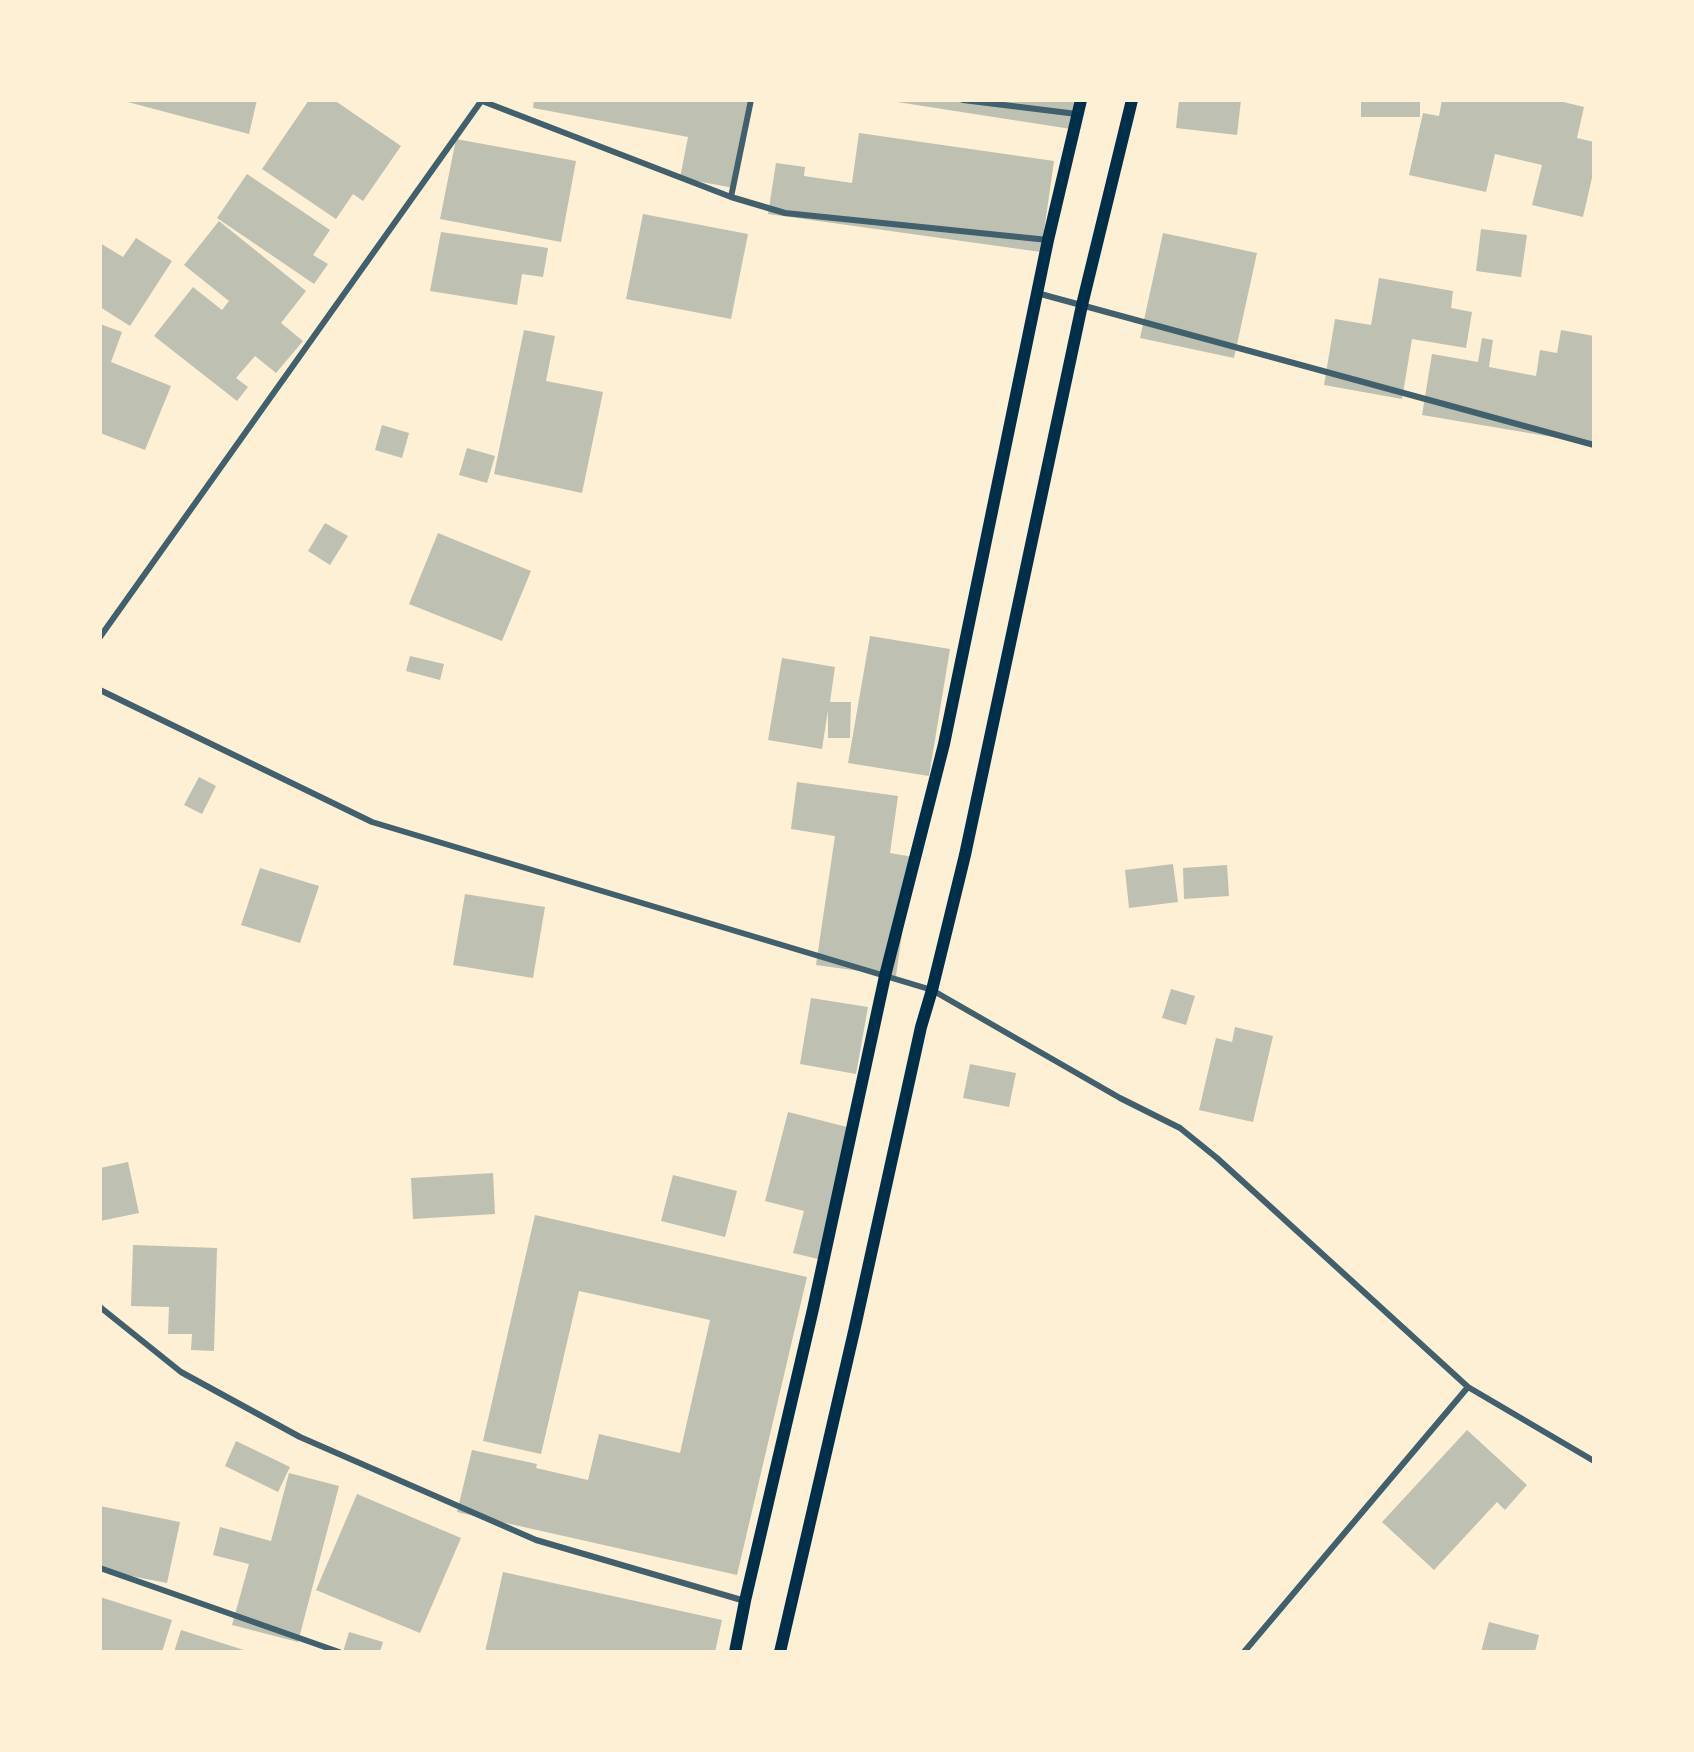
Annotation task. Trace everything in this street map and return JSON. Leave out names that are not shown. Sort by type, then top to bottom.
[{"type":"main road","points":[[735,1652],[816,1298],[885,976],[944,744],[1048,240],[1081,100]]},
{"type":"main road","points":[[780,1652],[921,1027],[965,855],[1082,305],[1132,100]]},
{"type":"street","points":[[731,197],[751,100]]},
{"type":"street","points":[[963,100],[1077,114]]},
{"type":"street","points":[[100,637],[482,101],[731,197],[785,213],[1048,240]]},
{"type":"street","points":[[1037,293],[1593,446]]},
{"type":"street","points":[[100,690],[372,822],[932,990],[1120,1098],[1180,1128],[1217,1158],[1468,1387],[1593,1461]]},
{"type":"street","points":[[100,1307],[181,1372],[300,1437],[536,1540],[746,1601]]},
{"type":"street","points":[[1244,1652],[1468,1387]]},
{"type":"street","points":[[100,1568],[339,1652]]},
{"type":"building","points":[[120,100],[257,100],[249,134]]},
{"type":"building","points":[[309,100],[334,100],[401,146],[363,201],[353,194],[336,219],[262,169]]},
{"type":"building","points":[[534,100],[750,100],[734,188],[680,178],[688,137],[533,108]]},
{"type":"building","points":[[898,100],[1076,100],[1071,129],[897,102]]},
{"type":"building","points":[[1179,100],[1241,100],[1237,135],[1176,128]]},
{"type":"building","points":[[1361,100],[1420,100],[1420,117],[1361,117]]},
{"type":"building","points":[[1442,100],[1555,100],[1584,107],[1577,138],[1594,142],[1594,169],[1583,217],[1532,205],[1542,165],[1495,154],[1486,192],[1409,175],[1423,113],[1439,116]]},
{"type":"building","points":[[859,133],[1054,161],[1041,252],[768,214],[776,163],[805,167],[804,176],[852,183]]},
{"type":"building","points":[[456,139],[576,161],[561,242],[440,219]]},
{"type":"building","points":[[247,174],[330,230],[313,255],[328,264],[314,284],[217,218]]},
{"type":"building","points":[[643,214],[748,234],[731,319],[626,299]]},
{"type":"building","points":[[219,221],[306,291],[281,323],[303,341],[276,373],[255,356],[236,378],[248,387],[237,401],[154,336],[193,287],[222,310],[229,301],[184,265]]},
{"type":"building","points":[[1481,229],[1527,235],[1521,277],[1476,271]]},
{"type":"building","points":[[441,232],[548,248],[543,277],[522,274],[517,305],[430,291]]},
{"type":"building","points":[[1163,233],[1257,253],[1234,358],[1140,338]]},
{"type":"building","points":[[136,238],[172,261],[130,326],[100,307],[100,243],[123,257]]},
{"type":"building","points":[[1379,278],[1453,291],[1451,308],[1472,312],[1466,348],[1412,339],[1402,399],[1324,385],[1335,319],[1371,325]]},
{"type":"building","points":[[100,324],[122,332],[111,362],[171,386],[145,450],[100,433]]},
{"type":"building","points":[[524,330],[555,336],[546,381],[603,392],[582,493],[494,474]]},
{"type":"building","points":[[1561,330],[1594,336],[1594,444],[1422,415],[1432,354],[1478,362],[1482,338],[1493,340],[1489,367],[1536,376],[1540,350],[1557,353]]},
{"type":"building","points":[[382,425],[409,433],[402,458],[375,450]]},
{"type":"building","points":[[467,448],[495,456],[487,483],[459,475]]},
{"type":"building","points":[[325,523],[348,536],[330,565],[308,551]]},
{"type":"building","points":[[438,533],[531,571],[502,641],[409,604]]},
{"type":"building","points":[[870,636],[950,649],[929,776],[848,763]]},
{"type":"building","points":[[410,656],[444,664],[440,680],[406,671]]},
{"type":"building","points":[[782,658],[835,667],[830,702],[851,702],[850,738],[828,738],[828,710],[822,749],[768,740]]},
{"type":"building","points":[[199,777],[216,786],[202,814],[184,805]]},
{"type":"building","points":[[797,782],[898,796],[890,853],[913,857],[896,976],[816,965],[835,836],[791,829]]},
{"type":"building","points":[[1173,864],[1178,902],[1129,908],[1125,870]]},
{"type":"building","points":[[1227,865],[1229,896],[1184,899],[1183,868]]},
{"type":"building","points":[[260,868],[319,886],[300,943],[241,925]]},
{"type":"building","points":[[465,894],[545,907],[533,978],[453,965]]},
{"type":"building","points":[[1171,989],[1195,996],[1186,1025],[1162,1018]]},
{"type":"building","points":[[811,998],[868,1007],[856,1074],[800,1064]]},
{"type":"building","points":[[1235,1027],[1273,1036],[1253,1122],[1199,1110],[1216,1038],[1232,1042]]},
{"type":"building","points":[[970,1064],[1016,1073],[1009,1107],[963,1098]]},
{"type":"building","points":[[788,1112],[851,1128],[818,1259],[793,1253],[804,1211],[765,1201]]},
{"type":"building","points":[[128,1162],[139,1213],[100,1221],[100,1168]]},
{"type":"building","points":[[493,1173],[495,1214],[413,1219],[411,1178]]},
{"type":"building","points":[[673,1175],[737,1191],[725,1237],[661,1221]]},
{"type":"building","points":[[535,1215],[807,1277],[737,1575],[457,1512],[472,1450],[537,1464],[536,1468],[588,1480],[599,1434],[680,1453],[710,1320],[579,1291],[541,1454],[483,1441]]},
{"type":"building","points":[[133,1245],[217,1248],[214,1351],[191,1350],[192,1334],[168,1334],[169,1307],[131,1306]]},
{"type":"building","points":[[1467,1430],[1527,1485],[1505,1510],[1497,1502],[1434,1570],[1382,1522]]},
{"type":"building","points":[[236,1441],[290,1467],[278,1492],[225,1466]]},
{"type":"building","points":[[289,1473],[339,1486],[298,1642],[232,1625],[249,1564],[213,1555],[220,1527],[271,1541]]},
{"type":"building","points":[[357,1494],[461,1538],[420,1633],[316,1590]]},
{"type":"building","points":[[100,1506],[180,1522],[167,1583],[100,1570]]},
{"type":"building","points":[[503,1572],[722,1620],[715,1652],[485,1652]]},
{"type":"building","points":[[100,1597],[172,1620],[162,1652],[100,1652]]},
{"type":"building","points":[[1489,1622],[1539,1635],[1535,1652],[1481,1652]]},
{"type":"building","points":[[181,1630],[247,1651],[247,1652],[174,1652]]},
{"type":"building","points":[[349,1632],[383,1642],[380,1652],[343,1652]]}]
